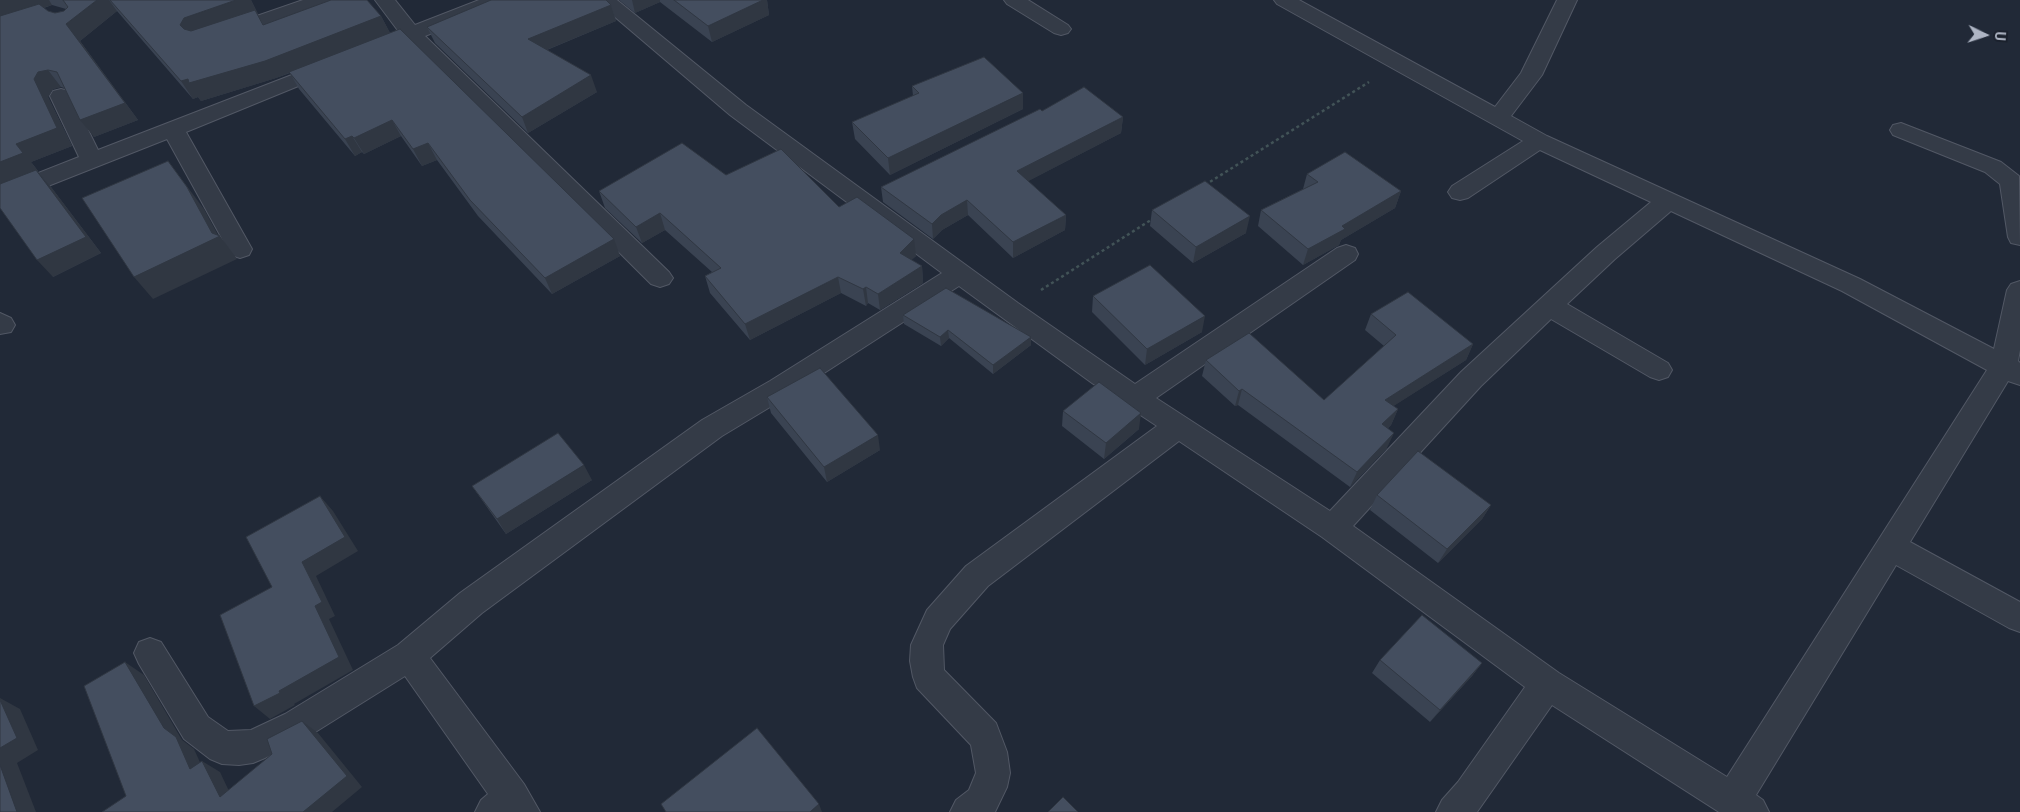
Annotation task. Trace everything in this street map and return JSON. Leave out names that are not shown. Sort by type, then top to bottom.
[{"type":"street","points":[[212,38],[322,0]]},
{"type":"street","points":[[385,0],[411,34],[660,278]]},
{"type":"street","points":[[0,198],[497,0]]},
{"type":"street","points":[[605,0],[738,110],[870,196],[959,274],[1009,310],[1135,398],[1332,528],[1547,684],[1742,806],[1891,547],[2012,371],[2020,290]]},
{"type":"street","points":[[1014,0],[1061,29]]},
{"type":"street","points":[[1284,0],[1539,141],[1851,285],[2012,371]]},
{"type":"street","points":[[1498,118],[1530,75],[1567,0]]},
{"type":"street","points":[[61,96],[92,161]]},
{"type":"street","points":[[173,129],[240,249]]},
{"type":"street","points":[[1901,130],[1993,167],[2011,181],[2020,237]]},
{"type":"street","points":[[1460,192],[1539,141]]},
{"type":"street","points":[[1332,528],[1471,379],[1606,253],[1668,201]]},
{"type":"street","points":[[1135,398],[1346,254]]},
{"type":"street","points":[[150,653],[196,728],[222,747],[239,748],[253,746],[297,725],[409,656],[471,603],[712,428],[780,388],[959,274]]},
{"type":"street","points":[[1548,306],[1659,370]]},
{"type":"street","points":[[968,812],[981,802],[990,787],[993,773],[990,752],[984,735],[929,677],[926,660],[927,644],[938,620],[977,576],[1178,426]]},
{"type":"street","points":[[1891,547],[2020,618]]},
{"type":"street","points":[[409,656],[509,807]]},
{"type":"street","points":[[1454,812],[1470,794],[1547,684]]},
{"type":"path","points":[[1203,187],[1397,64]]},
{"type":"path","points":[[1009,310],[1161,214]]},
{"type":"building","points":[[63,0],[97,0],[66,24],[125,103],[80,120],[57,72],[48,70],[38,72],[34,79],[57,128],[16,144],[23,153],[0,162],[0,16],[39,4],[48,11],[55,13],[64,11],[68,7]]},
{"type":"building","points":[[110,0],[236,0],[184,18],[180,25],[184,29],[191,31],[255,10],[263,25],[331,0],[367,0],[381,16],[265,61],[189,83],[188,79],[181,81]]},
{"type":"building","points":[[491,0],[606,0],[611,5],[528,39],[591,75],[522,117],[427,27]]},
{"type":"building","points":[[674,0],[763,0],[708,26]]},
{"type":"building","points":[[400,29],[614,239],[545,278],[470,200],[428,143],[413,149],[392,120],[354,138],[352,136],[345,139],[289,72]]},
{"type":"building","points":[[984,57],[1023,93],[888,158],[852,122],[919,93],[912,86]]},
{"type":"building","points":[[1084,87],[1123,117],[1017,171],[1066,215],[1013,242],[967,200],[941,215],[932,224],[881,187],[1040,109],[1042,111]]},
{"type":"building","points":[[682,143],[726,175],[781,149],[839,207],[857,197],[914,239],[900,253],[922,266],[878,294],[866,287],[863,289],[838,277],[745,324],[705,276],[721,268],[660,213],[636,227],[599,191]]},
{"type":"building","points":[[1345,152],[1401,191],[1342,226],[1345,229],[1308,249],[1261,210],[1318,182],[1307,174]]},
{"type":"building","points":[[168,161],[187,187],[212,233],[220,236],[134,277],[82,198]]},
{"type":"building","points":[[36,170],[86,237],[37,260],[0,208],[0,184]]},
{"type":"building","points":[[1205,181],[1250,216],[1196,247],[1152,210]]},
{"type":"building","points":[[1150,265],[1205,316],[1147,349],[1093,296]]},
{"type":"building","points":[[946,288],[1031,337],[993,365],[948,330],[940,337],[903,315]]},
{"type":"building","points":[[1408,292],[1473,344],[1385,400],[1398,409],[1382,424],[1394,433],[1357,472],[1242,389],[1239,391],[1206,360],[1249,333],[1324,400],[1396,335],[1371,314]]},
{"type":"building","points":[[820,368],[878,435],[824,467],[767,397]]},
{"type":"building","points":[[1099,382],[1141,413],[1106,443],[1063,411]]},
{"type":"building","points":[[558,433],[584,465],[497,519],[472,486]]},
{"type":"building","points":[[1418,451],[1491,505],[1447,549],[1377,495]]},
{"type":"building","points":[[320,496],[345,537],[302,562],[322,602],[315,606],[339,657],[279,691],[280,693],[254,706],[220,615],[272,587],[246,537]]},
{"type":"building","points":[[1422,615],[1482,663],[1440,710],[1380,660]]},
{"type":"building","points":[[125,662],[164,728],[176,737],[190,769],[202,761],[220,797],[272,754],[267,739],[302,721],[347,776],[303,812],[102,812],[126,796],[84,686]]},
{"type":"building","points":[[0,700],[17,738],[0,748]]},
{"type":"building","points":[[757,728],[819,804],[810,812],[666,812],[661,804]]},
{"type":"building","points":[[0,765],[17,812],[0,812]]},
{"type":"building","points":[[1063,797],[1078,812],[1048,812]]}]
